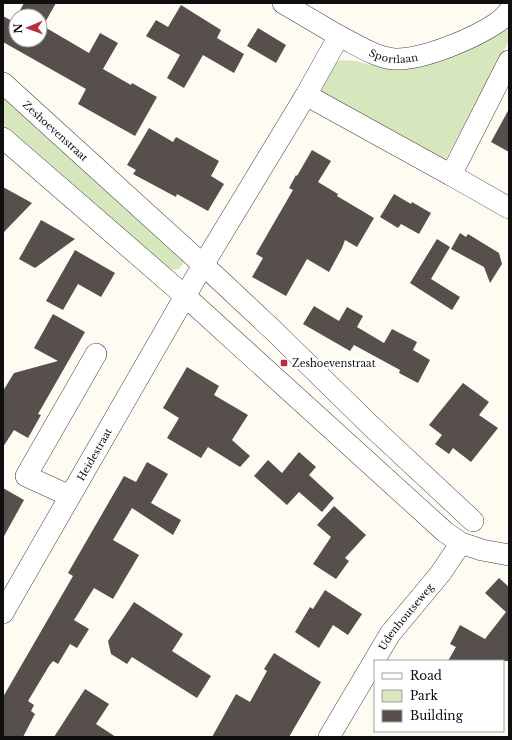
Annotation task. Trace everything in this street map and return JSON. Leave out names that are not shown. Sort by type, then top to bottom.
[{"type":"street","name":"Sportlaan","points":[[283,3],[339,36],[374,53],[395,59],[420,56],[468,39],[499,22],[509,11]]},
{"type":"street","points":[[185,296],[306,95],[339,36]]},
{"type":"street","points":[[450,175],[509,61]]},
{"type":"street","name":"Zeshoevenstraat","points":[[3,83],[203,264],[370,425],[473,521]]},
{"type":"street","points":[[306,95],[509,208]]},
{"type":"street","points":[[3,138],[185,296],[445,532],[461,543],[482,550],[509,555]]},
{"type":"street","name":"Heidestraat","points":[[3,613],[185,296]]},
{"type":"street","points":[[70,496],[26,476],[96,354]]},
{"type":"street","points":[[351,447],[370,425]]},
{"type":"street","name":"Udenhoutseweg","points":[[375,660],[390,634],[440,574],[461,543]]},
{"type":"street","name":"Udenhoutseweg","points":[[329,737],[374,661]]},
{"type":"green space","points":[[509,27],[509,41],[445,160],[442,162],[319,91],[333,65],[340,60],[356,61],[382,68],[404,69],[434,63],[464,51],[502,29]]},
{"type":"green space","points":[[3,93],[183,255],[183,264],[179,269],[171,270],[145,250],[3,125]]},
{"type":"building","points":[[24,3],[56,3],[48,17],[48,8],[21,8]]},
{"type":"building","points":[[181,5],[221,30],[217,38],[244,54],[234,73],[203,55],[184,88],[167,78],[180,55],[146,36],[156,20],[168,27]]},
{"type":"building","points":[[3,16],[8,19],[8,45],[3,42]]},
{"type":"building","points":[[258,28],[286,45],[276,63],[247,46]]},
{"type":"building","points":[[48,29],[89,53],[100,33],[118,43],[103,69],[131,85],[132,83],[157,97],[135,136],[78,104],[86,89],[14,48],[48,48]]},
{"type":"building","points":[[509,109],[509,152],[491,142]]},
{"type":"building","points":[[149,128],[173,142],[176,137],[219,161],[211,176],[224,184],[208,211],[177,194],[176,197],[133,174],[136,170],[127,165]]},
{"type":"building","points":[[312,150],[331,161],[318,182],[338,194],[337,196],[374,218],[357,247],[345,240],[329,272],[307,259],[286,296],[252,277],[263,258],[256,254],[293,190],[289,188],[296,175],[297,176]]},
{"type":"building","points":[[3,187],[32,203],[3,233]]},
{"type":"building","points":[[394,194],[431,213],[419,234],[401,224],[398,228],[380,217]]},
{"type":"building","points":[[41,220],[75,239],[35,268],[19,259]]},
{"type":"building","points":[[460,233],[466,237],[468,234],[499,253],[502,264],[490,283],[484,267],[451,249]]},
{"type":"building","points":[[437,239],[450,247],[431,279],[460,297],[452,310],[410,283]]},
{"type":"building","points":[[75,250],[115,273],[101,297],[78,284],[63,310],[46,301]]},
{"type":"building","points":[[314,306],[339,321],[347,307],[363,316],[357,327],[384,343],[392,329],[417,342],[413,350],[430,360],[418,383],[399,373],[400,370],[354,345],[350,351],[303,324]]},
{"type":"building","points":[[53,314],[85,332],[38,414],[41,415],[28,438],[14,430],[3,447],[3,391],[14,373],[58,361],[34,348]]},
{"type":"building","points":[[187,367],[219,386],[214,395],[248,415],[232,440],[250,456],[240,467],[208,447],[201,458],[167,438],[179,418],[163,408]]},
{"type":"building","points":[[463,383],[489,402],[479,415],[498,428],[471,462],[453,448],[449,454],[435,444],[442,435],[429,425]]},
{"type":"building","points":[[299,452],[316,467],[309,475],[334,498],[322,512],[299,492],[287,505],[254,476],[268,460],[282,473]]},
{"type":"building","points":[[147,462],[168,474],[151,503],[181,520],[173,535],[132,508],[113,540],[139,555],[113,599],[94,588],[74,620],[89,629],[77,648],[70,644],[58,664],[53,661],[49,666],[28,701],[34,705],[31,711],[35,714],[23,737],[3,737],[3,697],[73,576],[68,573],[124,476],[136,482]]},
{"type":"building","points":[[3,488],[24,500],[3,538]]},
{"type":"building","points":[[334,506],[366,535],[345,558],[349,561],[336,579],[313,564],[331,537],[317,525]]},
{"type":"building","points":[[499,578],[509,587],[509,661],[449,660],[456,647],[450,644],[460,625],[485,639],[506,612],[485,593]]},
{"type":"building","points":[[325,590],[362,614],[348,635],[333,625],[319,648],[295,632],[310,607],[313,609]]},
{"type":"building","points":[[134,602],[183,634],[172,651],[211,676],[197,698],[132,657],[127,664],[111,654],[108,641]]},
{"type":"building","points":[[274,653],[321,682],[289,737],[212,737],[236,694],[250,702],[267,671],[264,669]]},
{"type":"building","points":[[85,689],[109,704],[96,724],[116,737],[54,737]]},
{"type":"place","name":"Zeshoevenstraat","points":[[284,363]]}]
